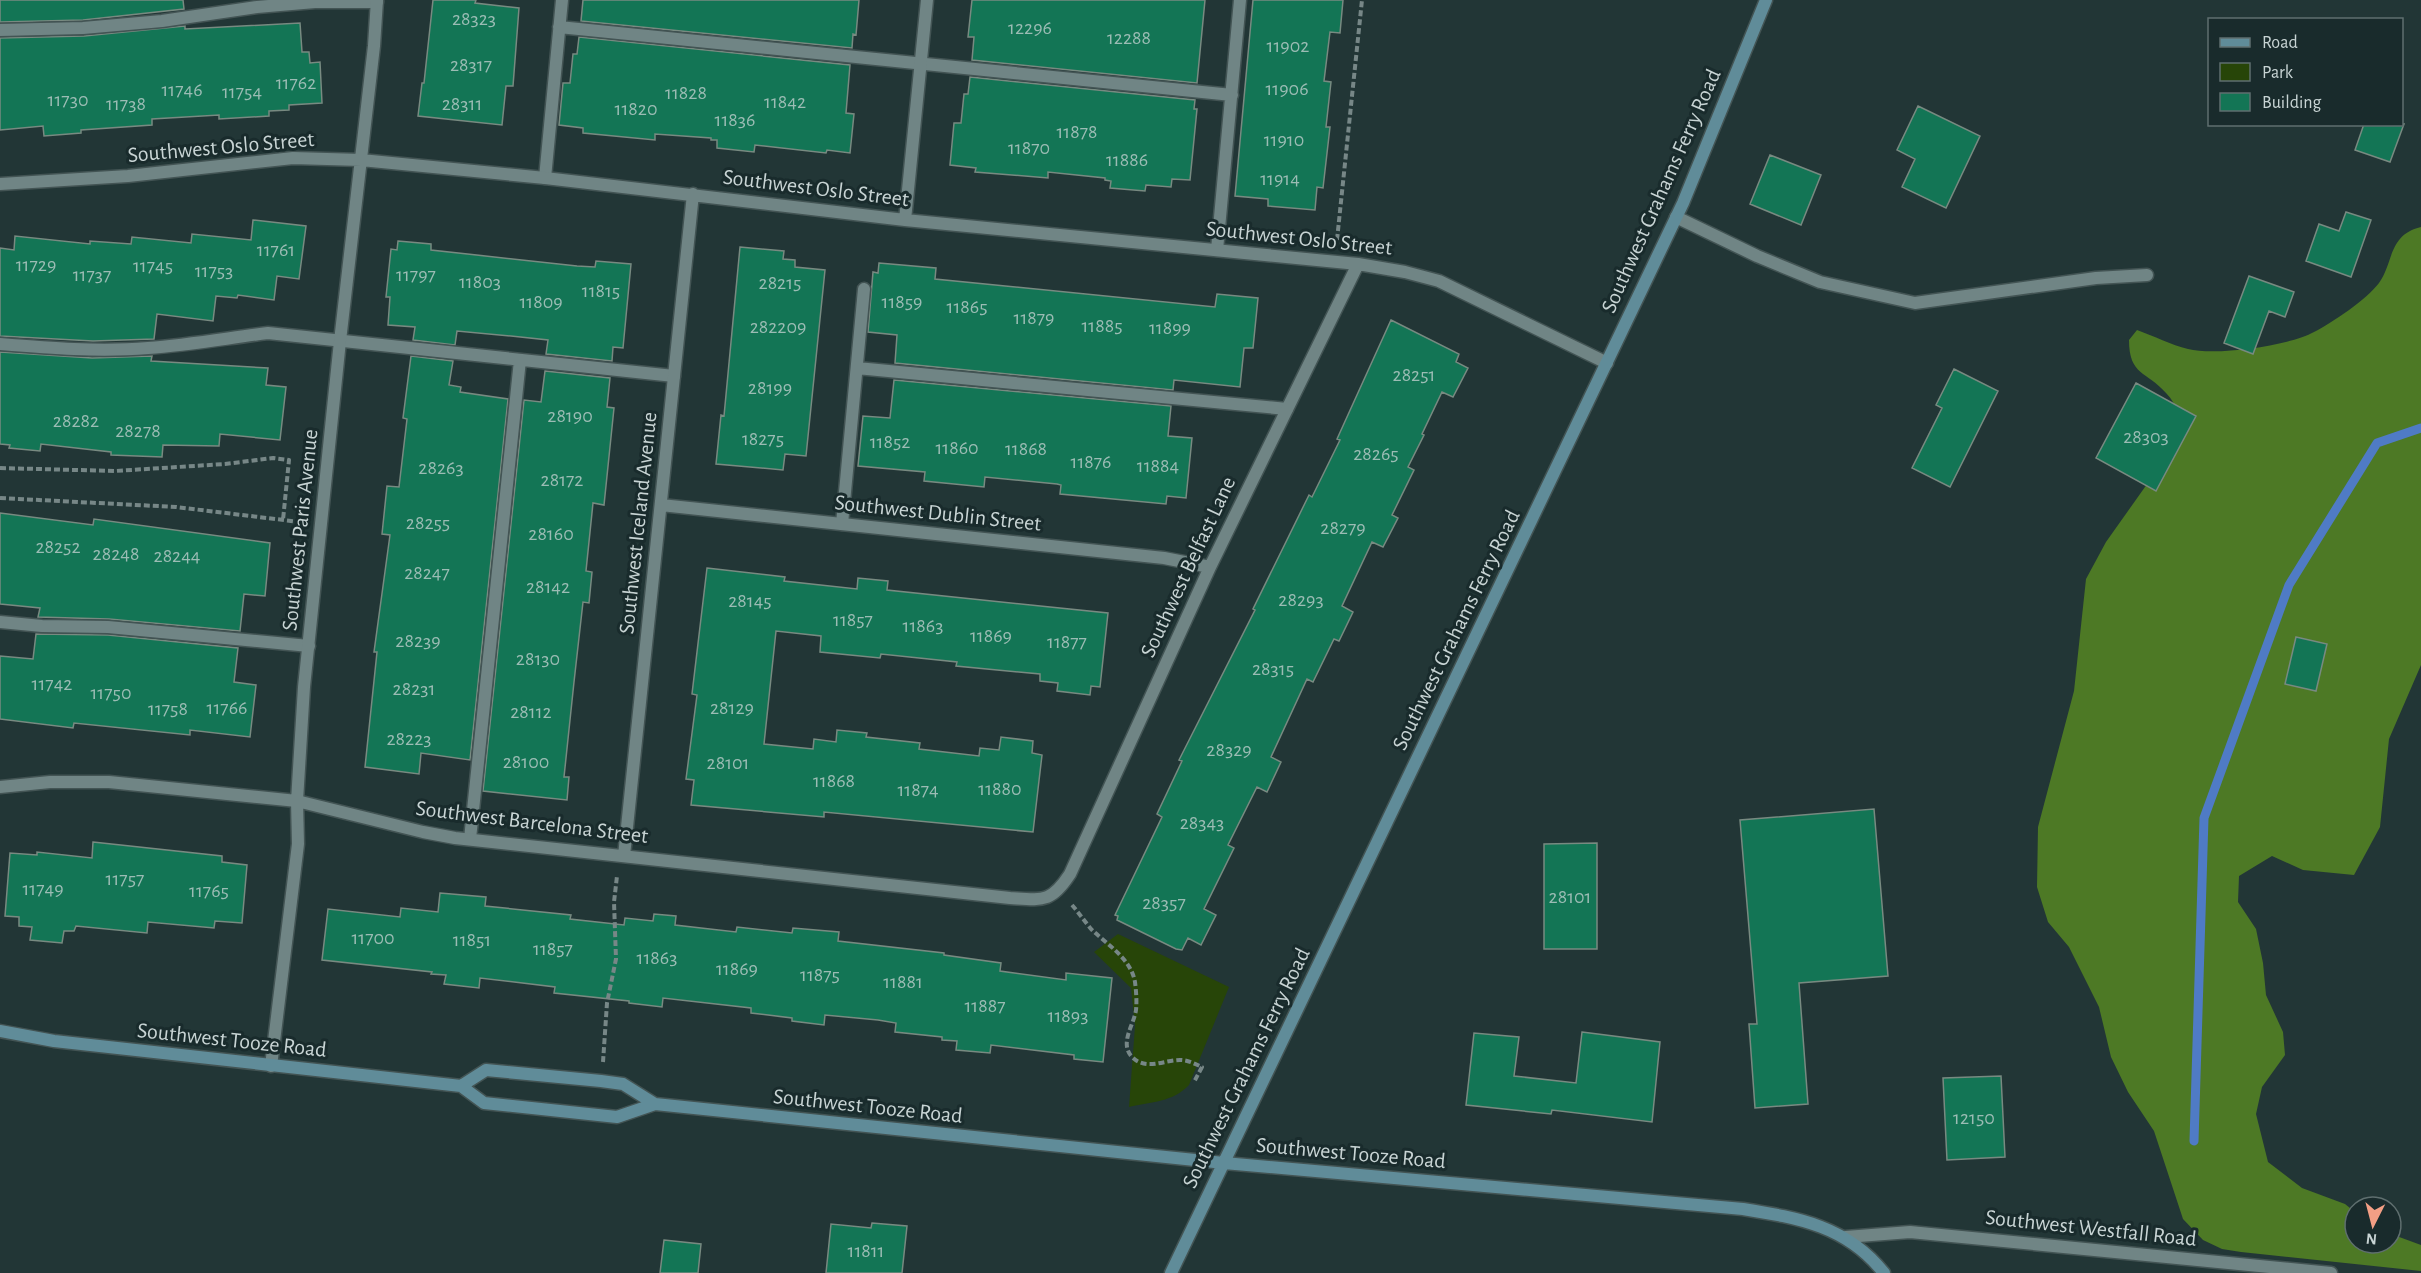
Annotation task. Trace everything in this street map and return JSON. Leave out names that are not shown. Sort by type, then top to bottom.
[{"type":"main road","name":"Southwest Grahams Ferry Road","points":[[1171,1273],[1676,217],[1766,0]]},
{"type":"main road","name":"Southwest Tooze Road","points":[[0,1031],[54,1041],[461,1086],[484,1103],[617,1117],[654,1104],[1224,1163],[1743,1209],[1796,1218],[1846,1237],[1870,1256],[1884,1273]]},
{"type":"main road","name":"Southwest Tooze Road","points":[[461,1086],[486,1070],[623,1084],[654,1104]]},
{"type":"street","points":[[544,178],[562,0]]},
{"type":"street","points":[[905,219],[927,0]]},
{"type":"street","points":[[1217,250],[1240,0]]},
{"type":"street","points":[[0,30],[83,28],[162,21],[257,7],[315,2],[377,1]]},
{"type":"street","name":"Southwest Paris Avenue","points":[[271,1066],[298,844],[297,801],[309,646],[377,1]]},
{"type":"street","points":[[559,27],[1232,95]]},
{"type":"street","name":"Southwest Oslo Street","points":[[0,184],[129,177],[293,158],[361,160],[693,194],[905,219],[1358,264],[1405,272],[1439,281],[1607,363]]},
{"type":"street","name":"Southwest Iceland Avenue","points":[[624,856],[693,194]]},
{"type":"street","points":[[1676,217],[1757,256],[1820,282],[1915,303],[2096,278],[2147,275]]},
{"type":"street","name":"Southwest Belfast Lane","points":[[1059,890],[1070,874],[1210,567],[1358,264]]},
{"type":"street","points":[[842,524],[864,289]]},
{"type":"street","points":[[0,344],[85,349],[147,348],[216,342],[268,333],[674,376]]},
{"type":"street","points":[[470,839],[520,360]]},
{"type":"street","points":[[856,368],[1287,409]]},
{"type":"street","name":"Southwest Dublin Street","points":[[660,506],[1164,558],[1210,567]]},
{"type":"street","points":[[0,622],[42,626],[108,627],[309,646]]},
{"type":"street","name":"Southwest Barcelona Street","points":[[0,787],[50,782],[109,782],[297,801],[423,832],[470,839],[1010,898],[1048,898],[1059,890]]},
{"type":"street","name":"Southwest Westfall Road","points":[[1846,1237],[1910,1232],[2331,1273]]},
{"type":"path","points":[[1334,262],[1362,0]]},
{"type":"path","points":[[0,468],[116,471],[225,464],[273,458],[289,460],[283,520]]},
{"type":"path","points":[[0,498],[176,507],[321,524]]},
{"type":"path","points":[[601,1082],[608,1004],[616,959],[614,902],[616,877],[624,856]]},
{"type":"path","points":[[1059,890],[1092,929],[1130,968],[1135,980],[1136,998],[1136,1010],[1128,1034],[1127,1046],[1131,1056],[1149,1065],[1182,1060],[1191,1062],[1202,1067],[1194,1082]]},
{"type":"green space","points":[[2421,227],[2421,665],[2389,739],[2380,827],[2354,875],[2303,870],[2272,856],[2239,876],[2238,902],[2256,929],[2263,963],[2266,995],[2283,1032],[2285,1055],[2262,1087],[2256,1114],[2268,1162],[2302,1188],[2343,1203],[2343,1255],[2403,1255],[2403,1238],[2421,1245],[2421,1271],[2241,1252],[2222,1249],[2203,1240],[2183,1219],[2154,1131],[2128,1092],[2111,1057],[2099,1007],[2069,947],[2048,922],[2037,887],[2038,827],[2074,691],[2086,579],[2106,542],[2162,463],[2180,414],[2166,393],[2136,367],[2132,360],[2129,340],[2137,330],[2188,349],[2216,351],[2271,345],[2303,337],[2330,323],[2366,296],[2384,275],[2397,243],[2410,231]]},
{"type":"green space","points":[[1118,934],[1229,987],[1189,1085],[1169,1098],[1129,1107],[1135,1026],[1131,988],[1094,952]]},
{"type":"building","points":[[0,0],[183,0],[184,9],[83,20],[0,22]]},
{"type":"building","points":[[433,0],[476,0],[475,3],[519,8],[513,86],[506,86],[502,125],[418,116]]},
{"type":"building","points":[[583,0],[859,0],[856,35],[853,34],[852,48],[581,21]]},
{"type":"building","points":[[972,0],[1205,0],[1197,83],[972,60],[974,37],[968,37]]},
{"type":"building","points":[[1253,0],[1343,0],[1340,33],[1330,32],[1324,81],[1331,82],[1326,127],[1330,127],[1323,188],[1317,187],[1315,210],[1268,206],[1268,199],[1235,196]]},
{"type":"building","points":[[300,23],[302,52],[309,52],[310,63],[320,62],[322,103],[289,105],[289,110],[269,111],[269,116],[219,119],[219,115],[152,119],[152,125],[81,130],[81,133],[44,136],[43,126],[0,130],[0,38],[84,36],[185,26],[185,29]]},
{"type":"building","points":[[579,37],[850,65],[846,113],[854,114],[850,153],[827,150],[826,153],[755,145],[754,152],[717,148],[717,140],[711,140],[711,138],[655,134],[655,140],[583,133],[583,128],[559,125],[563,83],[570,83],[573,54],[577,54]]},
{"type":"building","points":[[970,77],[1195,100],[1194,109],[1197,109],[1190,180],[1172,179],[1171,187],[1146,185],[1145,191],[1110,188],[1111,181],[1105,178],[1048,172],[1048,178],[975,172],[976,168],[950,165],[954,123],[961,123],[964,94],[968,94]]},
{"type":"building","points":[[1918,106],[1980,136],[1946,208],[1902,187],[1915,159],[1897,150]]},
{"type":"building","points":[[2404,124],[2390,162],[2355,150],[2363,126],[2403,126]]},
{"type":"building","points":[[1770,155],[1821,175],[1801,225],[1750,204]]},
{"type":"building","points":[[2346,212],[2371,220],[2351,277],[2306,261],[2319,224],[2339,231]]},
{"type":"building","points":[[253,220],[306,226],[299,279],[277,276],[274,300],[238,295],[237,298],[216,296],[213,321],[157,314],[154,339],[93,341],[0,336],[0,248],[14,250],[15,236],[90,244],[90,241],[131,244],[132,237],[191,243],[192,234],[251,240]]},
{"type":"building","points":[[398,241],[431,244],[431,250],[577,266],[595,267],[596,261],[631,264],[623,348],[613,347],[612,361],[546,354],[548,340],[511,336],[457,331],[455,345],[413,340],[415,327],[388,325],[390,297],[386,297],[391,249],[397,250]]},
{"type":"building","points":[[740,247],[784,251],[783,259],[795,260],[795,267],[825,270],[806,456],[785,454],[783,470],[716,464],[721,415],[724,416]]},
{"type":"building","points":[[879,263],[936,268],[935,279],[1215,307],[1217,294],[1258,298],[1253,348],[1244,348],[1240,387],[1174,380],[1173,390],[895,363],[897,335],[868,332],[873,272],[878,273]]},
{"type":"building","points":[[2249,276],[2294,292],[2285,317],[2269,311],[2253,354],[2224,343]]},
{"type":"building","points":[[1391,320],[1459,354],[1456,362],[1468,368],[1453,397],[1442,392],[1408,467],[1414,470],[1392,515],[1398,518],[1383,547],[1372,542],[1342,606],[1353,612],[1339,641],[1334,639],[1313,682],[1307,679],[1271,757],[1281,762],[1267,792],[1257,787],[1228,845],[1234,848],[1204,909],[1216,915],[1201,945],[1188,938],[1182,950],[1176,949],[1117,920],[1118,916],[1115,915],[1162,817],[1157,814],[1182,761],[1179,760],[1255,610],[1253,609],[1309,495],[1312,497],[1340,440],[1337,439]]},
{"type":"building","points":[[0,352],[92,358],[152,356],[151,361],[268,368],[266,385],[286,387],[280,440],[220,434],[219,446],[163,445],[162,457],[111,455],[111,452],[41,444],[40,451],[9,448],[10,445],[0,444]]},
{"type":"building","points":[[411,356],[453,361],[449,385],[461,387],[460,392],[508,399],[470,760],[421,753],[419,774],[365,767],[377,652],[374,652],[390,535],[382,534],[387,486],[399,487],[407,419],[403,418]]},
{"type":"building","points":[[1954,369],[1998,391],[1950,487],[1912,468],[1942,408],[1936,405]]},
{"type":"building","points":[[545,371],[610,378],[607,407],[614,408],[604,505],[593,503],[586,571],[592,572],[589,603],[583,602],[574,682],[564,777],[569,777],[567,800],[483,791],[524,400],[541,402]]},
{"type":"building","points":[[894,380],[1171,406],[1168,436],[1192,438],[1186,498],[1167,496],[1166,504],[1060,494],[1061,485],[1057,484],[985,477],[984,487],[924,481],[925,472],[858,466],[863,416],[890,418]]},
{"type":"building","points":[[2136,383],[2196,416],[2156,491],[2096,458]]},
{"type":"building","points":[[0,513],[93,525],[94,519],[270,543],[265,596],[244,594],[240,631],[109,619],[38,617],[40,608],[0,604]]},
{"type":"building","points":[[707,568],[785,577],[784,581],[857,589],[858,578],[888,581],[887,590],[1108,613],[1100,687],[1091,686],[1090,695],[1057,691],[1058,683],[1040,681],[1040,674],[956,666],[957,662],[881,654],[880,658],[820,652],[821,636],[776,631],[764,744],[813,749],[814,739],[836,742],[837,730],[867,733],[866,737],[920,743],[919,749],[979,756],[980,748],[999,750],[1001,737],[1033,741],[1032,753],[1042,755],[1033,832],[824,812],[824,817],[691,805],[694,780],[686,779],[697,695],[692,694]]},
{"type":"building","points":[[36,634],[108,635],[238,648],[234,682],[256,685],[250,737],[190,730],[190,735],[74,723],[73,728],[0,719],[0,656],[33,659]]},
{"type":"building","points":[[2296,637],[2327,644],[2316,691],[2285,684]]},
{"type":"building","points":[[1874,809],[1888,976],[1799,983],[1808,1104],[1755,1108],[1749,1024],[1757,1024],[1740,820]]},
{"type":"building","points":[[93,842],[222,856],[222,862],[247,865],[242,923],[215,921],[214,928],[148,922],[147,933],[76,926],[74,931],[64,931],[62,943],[30,940],[32,927],[19,926],[19,917],[5,916],[10,853],[37,855],[37,852],[92,858]]},
{"type":"building","points":[[1597,843],[1597,949],[1544,949],[1544,844]]},
{"type":"building","points":[[440,893],[486,897],[485,906],[571,915],[570,919],[624,925],[625,918],[653,921],[654,914],[676,916],[675,925],[736,932],[737,927],[792,933],[793,928],[839,932],[838,941],[944,953],[944,955],[1001,963],[1000,971],[1066,980],[1066,973],[1112,978],[1103,1062],[1074,1059],[1074,1055],[991,1045],[990,1053],[956,1050],[957,1041],[942,1040],[942,1037],[895,1032],[896,1023],[878,1020],[825,1015],[824,1025],[751,1013],[751,1008],[663,998],[662,1007],[554,993],[555,987],[480,978],[479,988],[444,984],[446,975],[431,974],[432,972],[322,960],[328,909],[400,917],[401,908],[438,912]]},
{"type":"building","points":[[1582,1032],[1660,1042],[1652,1122],[1552,1110],[1551,1114],[1466,1105],[1474,1033],[1519,1037],[1514,1076],[1576,1083]]},
{"type":"building","points":[[2001,1076],[2005,1157],[1947,1160],[1943,1078]]},
{"type":"building","points":[[872,1223],[907,1226],[902,1273],[826,1273],[831,1224],[871,1228]]},
{"type":"building","points":[[664,1240],[701,1244],[698,1273],[660,1273]]},
{"type":"waterway","points":[[2194,1141],[2204,818],[2289,585],[2377,443],[2421,428]]}]
